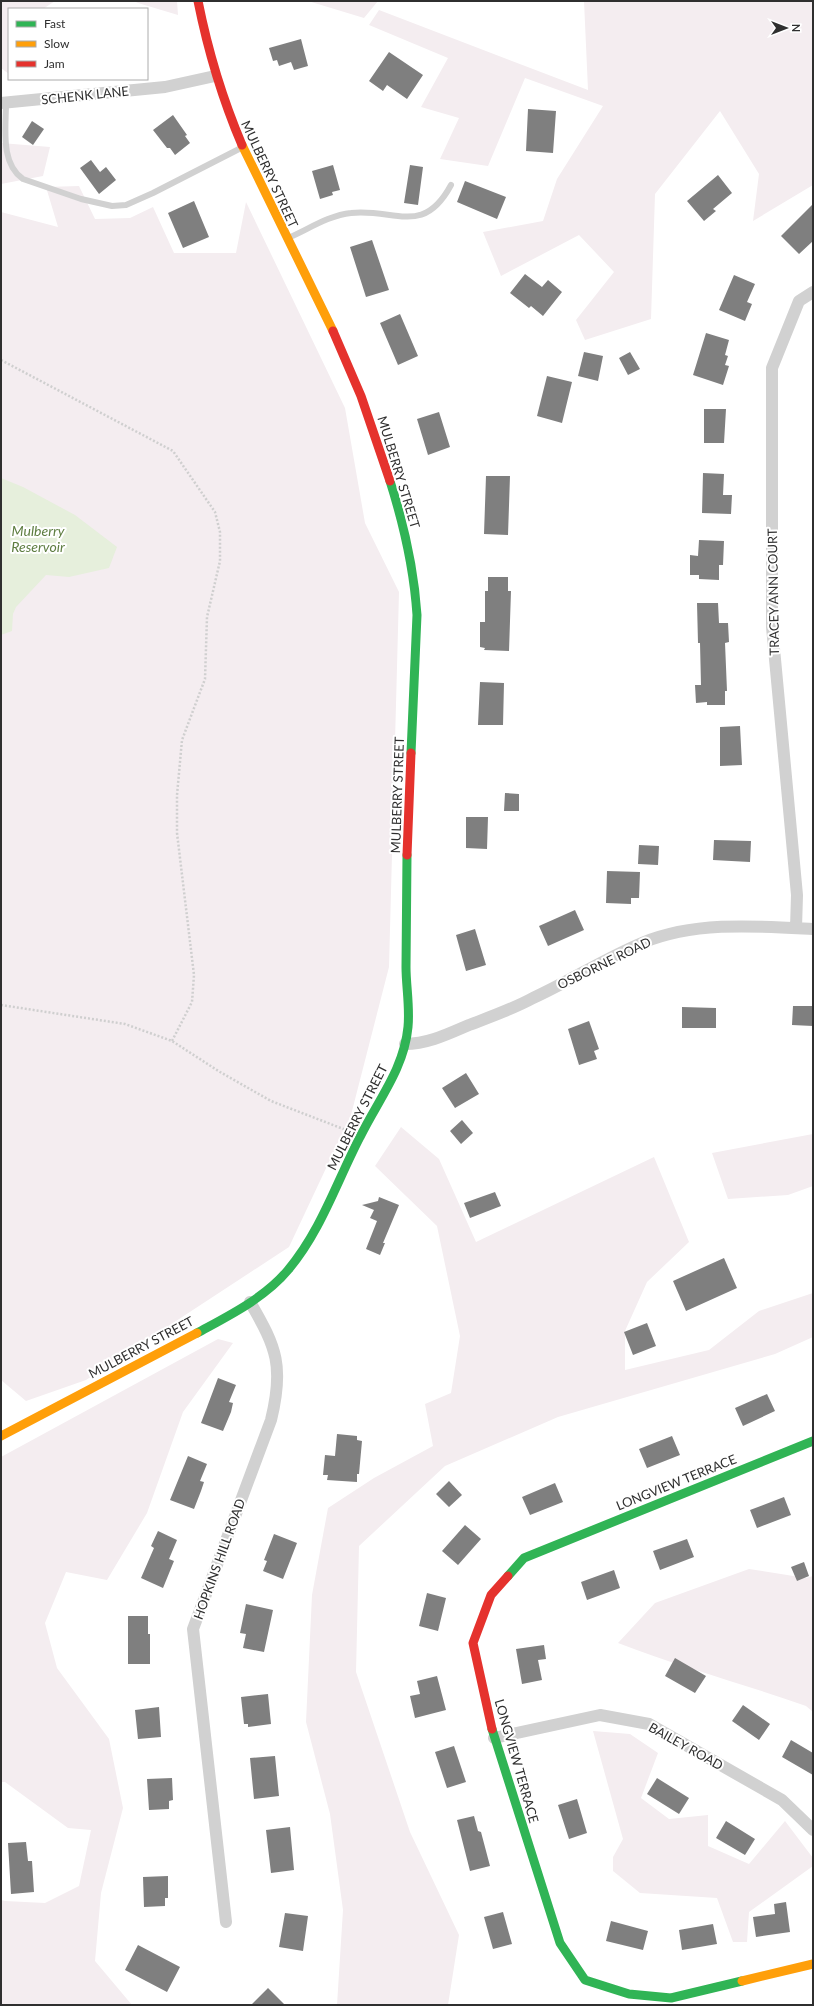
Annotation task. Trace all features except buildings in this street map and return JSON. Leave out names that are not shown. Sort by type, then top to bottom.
[{"type":"street","name":"MULBERRY STREET","points":[[1,1436],[164,1351],[250,1302],[288,1270],[305,1246],[323,1215],[360,1136],[388,1088],[399,1065],[408,1026],[406,967],[408,816],[417,615],[416,586],[410,554],[394,495],[363,401],[329,324],[242,148],[215,76],[205,38],[198,1]]},
{"type":"street","name":"SCHENK LANE","points":[[4,103],[164,87],[215,76]]},
{"type":"street","name":"TRACEY ANN COURT","points":[[796,928],[797,895],[772,627],[772,368],[799,301],[813,292]]},
{"type":"street","name":"OSBORNE ROAD","points":[[405,1044],[427,1042],[488,1018],[533,998],[593,965],[665,935],[701,929],[746,926],[813,928]]},
{"type":"street","name":"HOPKINS HILL ROAD","points":[[226,1922],[193,1629],[271,1420],[277,1394],[277,1364],[272,1344],[250,1302]]},
{"type":"street","name":"LONGVIEW TERRACE","points":[[813,1441],[524,1558],[491,1595],[473,1643],[494,1738],[560,1943],[585,1980],[629,1994],[671,1998],[813,1964]]},
{"type":"street","name":"BAILEY ROAD","points":[[494,1738],[600,1715],[649,1724],[782,1800],[813,1830]]},
{"type":"lane","points":[[4,103],[6,150],[10,167],[16,174],[23,179],[81,199],[112,206],[126,205],[153,193],[242,148]]},
{"type":"lane","points":[[286,239],[325,222],[351,213],[398,216],[424,214],[438,205],[451,185]]},
{"type":"path","points":[[1,360],[173,451],[214,512],[220,532],[220,561],[207,617],[205,679],[182,740],[177,795],[177,833],[194,975],[192,1002],[172,1041]]},
{"type":"path","points":[[1,1005],[125,1024],[172,1041],[220,1072],[271,1100],[360,1136]]},
{"type":"shaded area","points":[[1,1],[55,1],[44,8],[8,8],[8,73],[1,68]]},
{"type":"shaded area","points":[[134,1],[177,1],[178,15],[138,3]]},
{"type":"shaded area","points":[[308,1],[378,1],[364,18]]},
{"type":"shaded area","points":[[584,1],[813,1],[813,185],[753,221],[759,174],[720,111],[655,194],[651,319],[585,340],[576,320],[614,272],[579,235],[501,276],[483,232],[543,221],[557,179],[603,106],[525,78],[488,166],[440,159],[459,118],[421,107],[448,58],[369,25],[379,10],[588,90]]},
{"type":"shaded area","points":[[1,143],[50,147],[43,176],[1,184]]},
{"type":"shaded area","points":[[79,186],[95,219],[130,218],[153,207],[174,253],[236,253],[246,202],[345,408],[365,523],[399,592],[389,967],[351,1115],[289,1247],[86,1380],[26,1401],[1,1380],[1,212],[58,227],[46,187]]},
{"type":"shaded area","points":[[401,1127],[439,1159],[476,1242],[654,1157],[689,1242],[647,1282],[625,1331],[625,1370],[709,1350],[759,1311],[813,1293],[813,1337],[775,1354],[558,1417],[445,1466],[359,1546],[356,1672],[410,1832],[459,1935],[448,2005],[337,2005],[343,1910],[330,1814],[306,1722],[312,1595],[328,1508],[374,1478],[433,1446],[425,1404],[451,1393],[460,1336],[437,1226],[375,1166]]},
{"type":"shaded area","points":[[813,1134],[813,1186],[788,1195],[728,1199],[712,1153]]},
{"type":"shaded area","points":[[218,1339],[233,1343],[183,1412],[147,1513],[107,1580],[66,1572],[45,1623],[57,1668],[109,1739],[123,1808],[101,1893],[95,1961],[132,2005],[1,2005],[1,1900],[45,1903],[79,1886],[91,1830],[68,1828],[5,1782],[1,1782],[1,1457]]},
{"type":"shaded area","points":[[749,1569],[806,1578],[813,1576],[813,1712],[806,1706],[618,1643],[655,1603]]},
{"type":"shaded area","points":[[593,1731],[630,1734],[658,1753],[641,1798],[669,1819],[708,1815],[708,1846],[749,1864],[785,1821],[813,1858],[813,1866],[749,1912],[747,1942],[733,1942],[717,1898],[640,1893],[613,1871],[613,1857],[623,1839]]},
{"type":"water","name":"Mulberry Reservoir","points":[[1,478],[23,487],[75,515],[117,547],[109,568],[69,577],[46,575],[16,607],[13,614],[12,631],[1,635]]},
{"type":"traffic: fast","points":[[390,481],[408,547],[416,598],[417,615],[411,753]]},
{"type":"traffic: fast","points":[[197,1333],[246,1306],[257,1298],[279,1280],[300,1255],[328,1205],[367,1123],[396,1071],[406,1042],[408,1027],[406,967],[407,855]]},
{"type":"traffic: fast","points":[[508,1576],[524,1558],[813,1441]]},
{"type":"traffic: fast","points":[[492,1729],[560,1943],[585,1980],[629,1994],[671,1998],[742,1981]]},
{"type":"traffic: slow","points":[[242,145],[333,331]]},
{"type":"traffic: slow","points":[[1,1436],[197,1333]]},
{"type":"traffic: slow","points":[[742,1981],[813,1964]]},
{"type":"traffic: jam","points":[[198,1],[216,74],[242,145]]},
{"type":"traffic: jam","points":[[333,331],[361,396],[390,481]]},
{"type":"traffic: jam","points":[[407,855],[411,753]]},
{"type":"traffic: jam","points":[[492,1729],[473,1643],[491,1595],[508,1576]]}]
